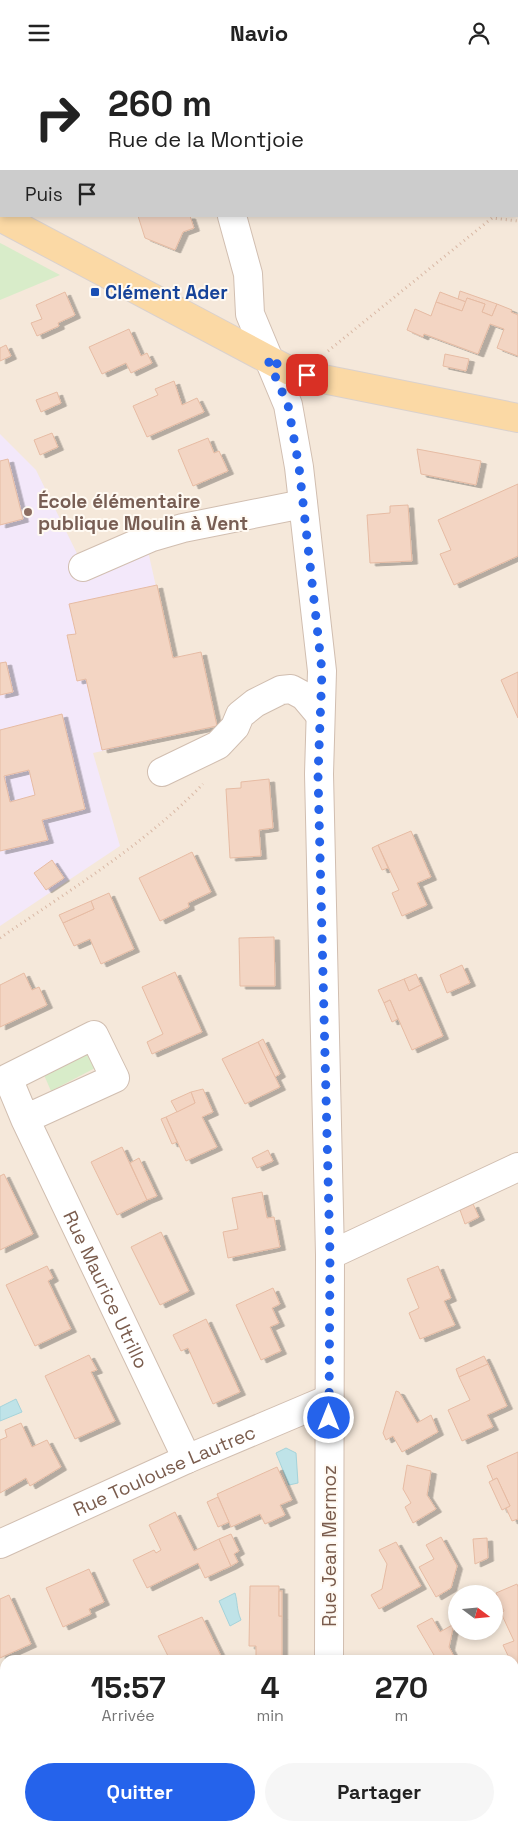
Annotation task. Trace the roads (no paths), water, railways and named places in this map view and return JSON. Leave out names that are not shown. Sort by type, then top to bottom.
[{"type":"main road","points":[[0,217],[290,371],[518,418]]},
{"type":"street","name":"Rue Jean Mermoz","points":[[232,217],[248,274],[250,314],[288,405],[303,504],[322,671],[318,775],[330,1255],[329,1655]]},
{"type":"street","points":[[83,567],[152,537],[183,528],[303,504]]},
{"type":"street","points":[[162,772],[218,745],[235,727],[240,715],[255,703],[281,690],[291,689],[304,696],[320,715]]},
{"type":"street","name":"Rue Maurice Utrillo","points":[[24,1119],[187,1459]]},
{"type":"street","points":[[330,1255],[518,1167]]},
{"type":"street","name":"Rue Toulouse Lautrec","points":[[0,1544],[187,1459],[329,1399]]},
{"type":"water","points":[[16,1399],[22,1412],[0,1421],[0,1407]]},
{"type":"water","points":[[286,1448],[296,1453],[298,1483],[289,1485],[276,1453]]},
{"type":"water","points":[[235,1593],[241,1620],[230,1626],[219,1601]]},
{"type":"place","name":"Clément Ader","points":[[95,292]]},
{"type":"place","name":"École élémentaire publique Moulin à Vent","points":[[28,512]]}]
